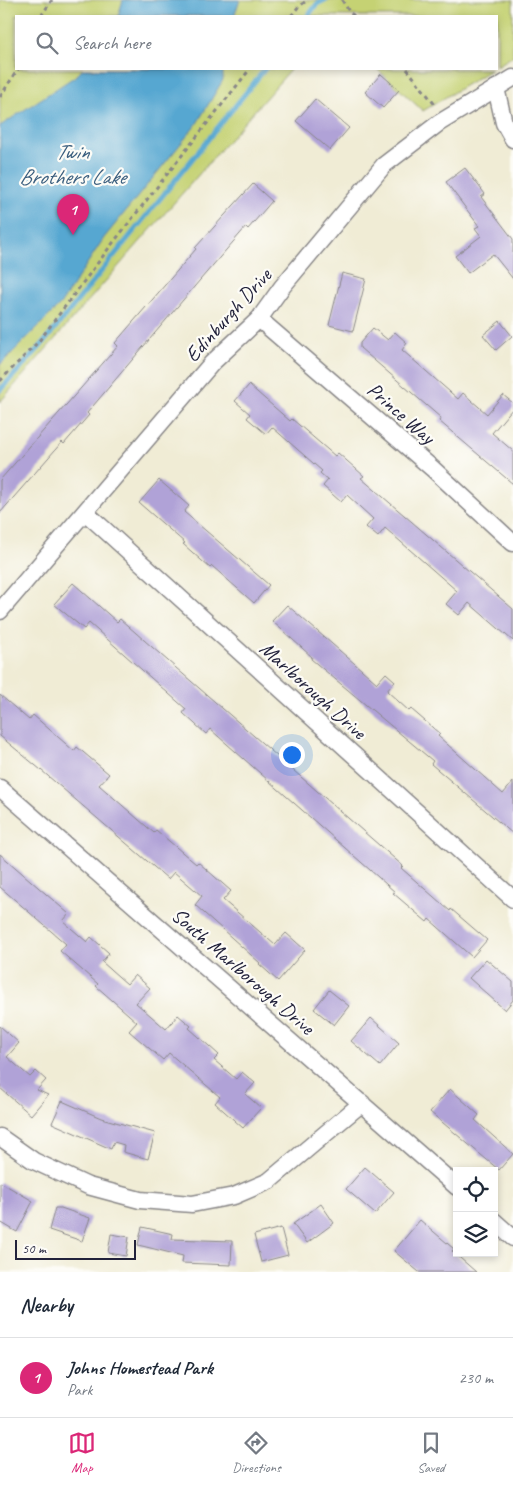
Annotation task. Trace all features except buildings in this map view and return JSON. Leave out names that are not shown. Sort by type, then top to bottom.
[{"type":"street","name":"Edinburgh Drive","points":[[0,611],[212,363],[259,319],[282,287],[384,165],[445,119],[513,78]]},
{"type":"street","points":[[496,88],[504,123],[513,139]]},
{"type":"street","name":"Prince Way","points":[[259,319],[433,469],[513,543]]},
{"type":"street","name":"Marlborough Drive","points":[[85,512],[513,899]]},
{"type":"street","name":"South Marlborough Drive","points":[[0,788],[453,1184]]},
{"type":"street","points":[[0,1137],[34,1161],[88,1186],[140,1200],[192,1204],[234,1196],[269,1181],[362,1103]]},
{"type":"street","points":[[498,1225],[513,1238]]},
{"type":"path","points":[[42,15],[52,0]]},
{"type":"path","points":[[292,15],[299,6],[308,0]]},
{"type":"path","points":[[342,0],[350,13],[354,15]]},
{"type":"path","points":[[0,97],[17,70]]},
{"type":"path","points":[[0,381],[39,341],[109,248],[249,70]]},
{"type":"path","points":[[408,70],[445,119]]},
{"type":"green space","points":[[0,0],[513,0],[513,56],[498,65],[498,15],[15,15],[15,70],[290,70],[0,402]]},
{"type":"green space","points":[[378,70],[490,70],[423,111]]},
{"type":"water","points":[[123,0],[240,0],[234,15],[118,15]]},
{"type":"water","name":"Twin Brothers Lake","points":[[82,70],[223,70],[223,80],[196,125],[104,238],[60,305],[0,365],[0,126]]},
{"type":"waterway","points":[[309,15],[317,4],[325,0]]},
{"type":"waterway","points":[[0,390],[41,346],[264,70]]},
{"type":"place","name":"Johns Homestead Park","points":[[73,235]]}]
